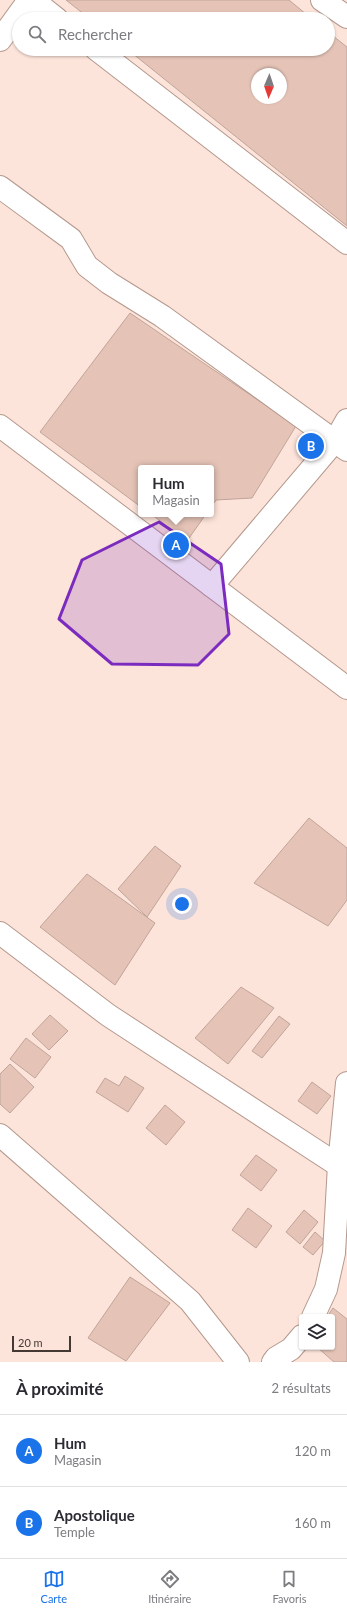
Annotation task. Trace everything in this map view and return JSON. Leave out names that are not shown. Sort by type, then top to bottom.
[{"type":"street","points":[[22,12],[30,0]]},
{"type":"street","points":[[33,0],[48,12]]},
{"type":"street","points":[[322,0],[347,17]]},
{"type":"street","points":[[105,56],[347,243]]},
{"type":"street","points":[[0,187],[71,239],[87,266],[109,283],[162,316],[341,445]]},
{"type":"street","points":[[212,586],[341,445],[347,420]]},
{"type":"street","points":[[0,426],[347,688]]},
{"type":"street","points":[[0,933],[108,1015],[343,1168]]},
{"type":"street","points":[[314,1314],[326,1289],[334,1253],[343,1168],[347,1084]]},
{"type":"street","points":[[0,1136],[190,1301],[238,1362]]},
{"type":"street","points":[[326,1289],[347,1266]]},
{"type":"street","points":[[277,1361],[299,1340]]},
{"type":"highlighted area","points":[[159,522],[221,564],[229,634],[198,665],[112,664],[59,619],[82,560]]},
{"type":"building","points":[[66,0],[289,0],[304,12],[81,12]]},
{"type":"building","points":[[335,38],[347,47],[347,226],[136,56],[335,56]]},
{"type":"building","points":[[130,313],[296,426],[252,498],[216,500],[214,503],[214,465],[138,465],[138,505],[40,432]]},
{"type":"building","points":[[155,517],[204,517],[187,541]]},
{"type":"building","points":[[309,818],[347,848],[347,900],[328,926],[254,883]]},
{"type":"building","points":[[155,846],[181,866],[147,917],[118,889]]},
{"type":"building","points":[[87,874],[155,923],[115,985],[40,927]]},
{"type":"building","points":[[241,987],[274,1008],[228,1064],[195,1038]]},
{"type":"building","points":[[50,1015],[68,1031],[49,1050],[32,1034]]},
{"type":"building","points":[[279,1016],[290,1024],[262,1058],[252,1051]]},
{"type":"building","points":[[26,1038],[51,1057],[35,1078],[10,1059]]},
{"type":"building","points":[[10,1064],[34,1087],[10,1113],[0,1104],[0,1074]]},
{"type":"building","points":[[125,1076],[144,1088],[128,1112],[96,1092],[105,1078],[119,1086]]},
{"type":"building","points":[[312,1082],[331,1096],[317,1114],[298,1101]]},
{"type":"building","points":[[165,1105],[185,1122],[166,1145],[146,1128]]},
{"type":"building","points":[[256,1155],[277,1170],[261,1191],[240,1175]]},
{"type":"building","points":[[248,1208],[272,1226],[256,1248],[232,1230]]},
{"type":"building","points":[[304,1210],[318,1222],[300,1244],[286,1232]]},
{"type":"building","points":[[315,1232],[325,1241],[313,1255],[303,1247]]},
{"type":"building","points":[[130,1277],[170,1303],[126,1361],[88,1338]]},
{"type":"building","points":[[333,1308],[347,1319],[347,1362],[334,1362],[320,1350],[335,1350],[335,1314],[329,1314]]},
{"type":"place","name":"Apostolique","points":[[311,446]]},
{"type":"place","name":"Hum","points":[[176,545]]}]
